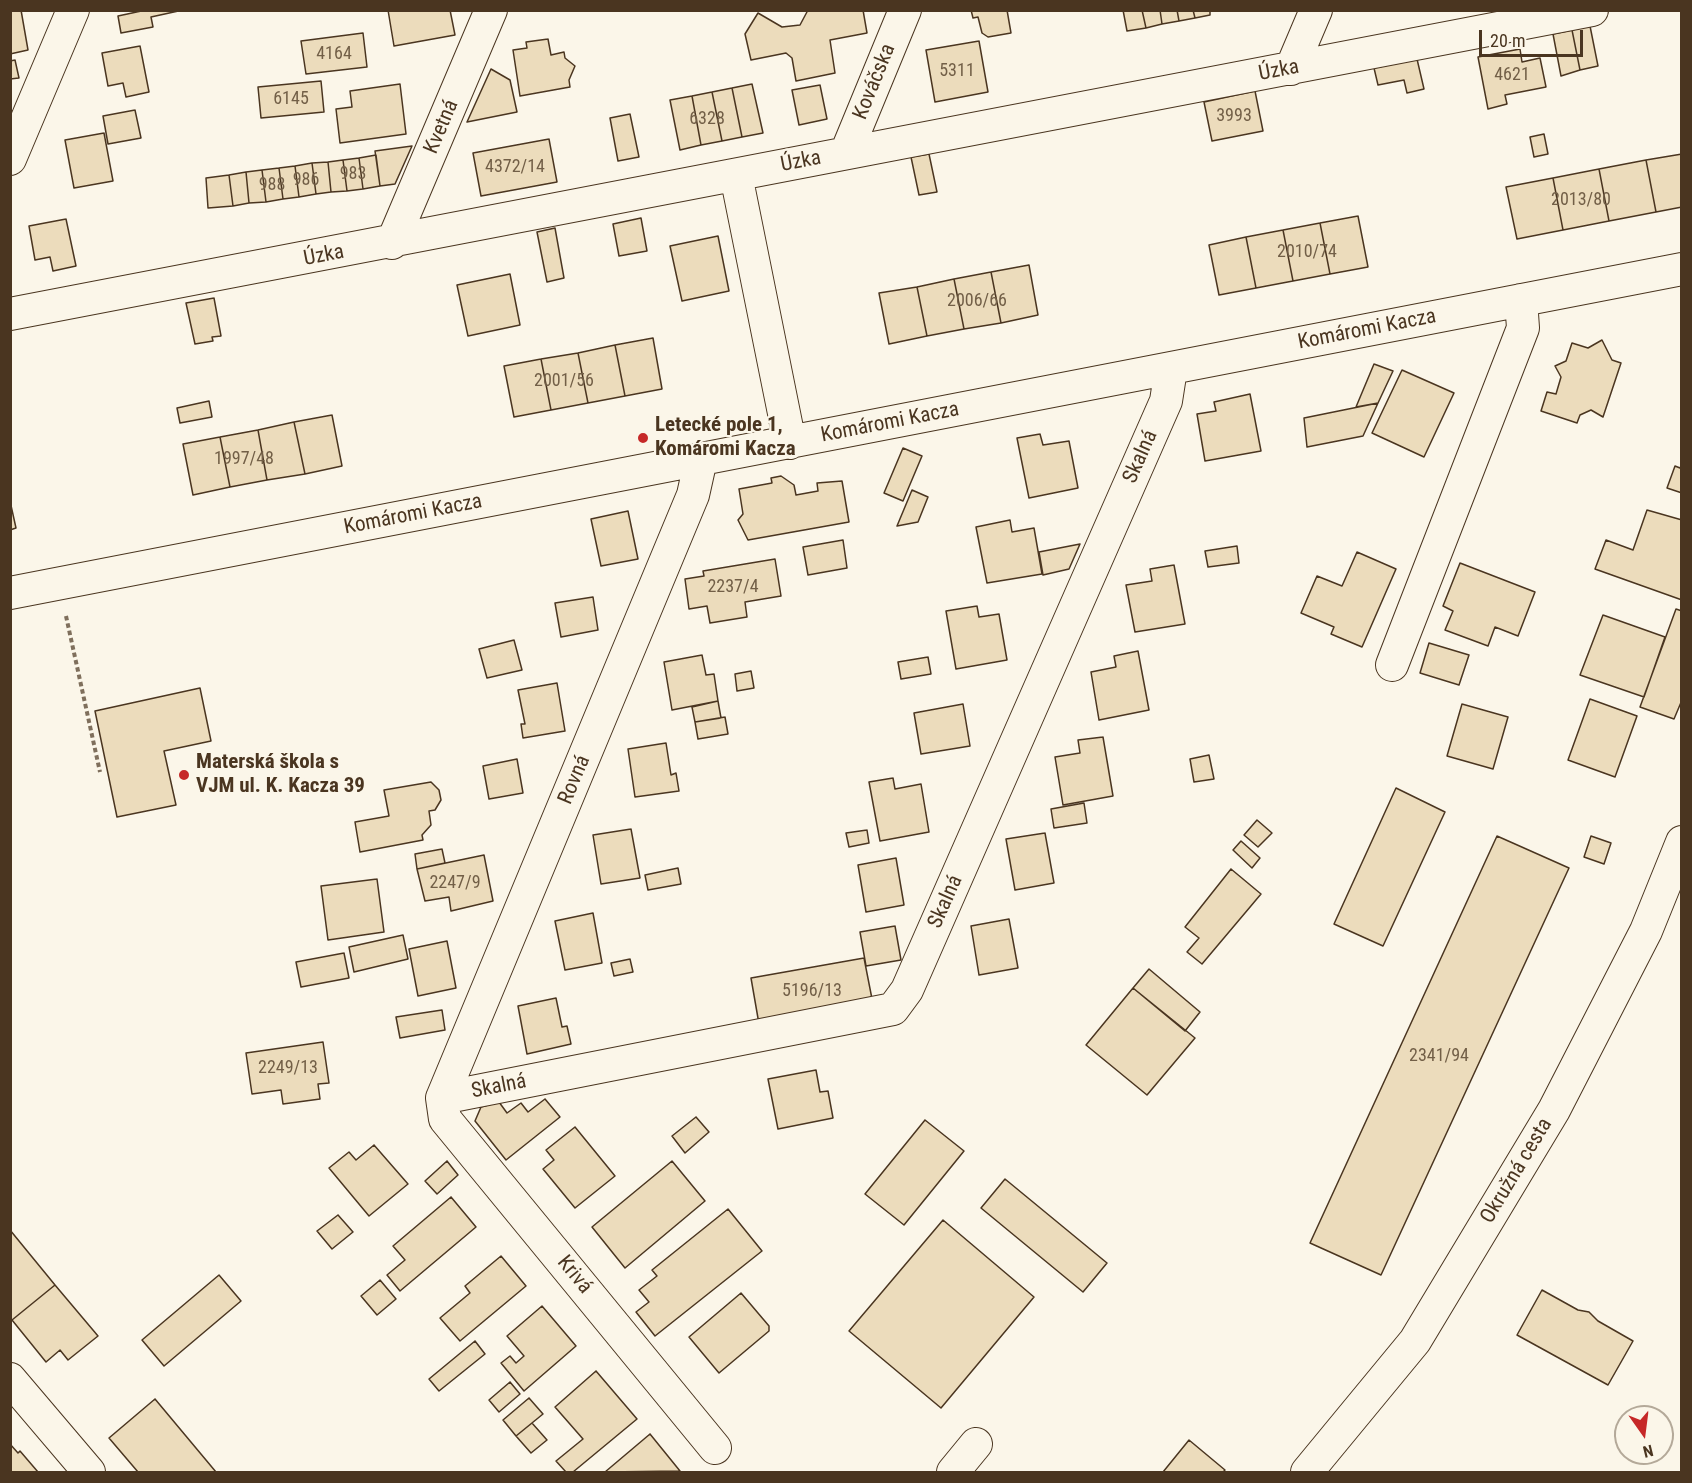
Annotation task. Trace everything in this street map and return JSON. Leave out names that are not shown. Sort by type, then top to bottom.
[{"type":"street","points":[[10,159],[73,10]]},
{"type":"street","name":"Kvetná","points":[[392,243],[491,10]]},
{"type":"street","name":"Kováčska","points":[[846,153],[905,10]]},
{"type":"street","points":[[1291,69],[1316,10]]},
{"type":"street","name":"Úzka","points":[[10,314],[392,243],[846,153],[1592,10]]},
{"type":"street","points":[[736,175],[790,443]]},
{"type":"street","name":"Komáromi Kacza","points":[[10,592],[1682,269]]},
{"type":"street","points":[[1392,665],[1523,328],[1521,300]]},
{"type":"street","name":"Skalná","points":[[442,1098],[893,1009],[907,990],[1166,401],[1171,369]]},
{"type":"street","name":"Rovná","points":[[442,1098],[693,495],[700,459]]},
{"type":"street","name":"Okružná cesta","points":[[1307,1473],[1415,1341],[1548,1120],[1646,931],[1682,842]]},
{"type":"street","name":"Krivá","points":[[442,1098],[446,1119],[715,1448]]},
{"type":"street","points":[[10,1379],[89,1473]]},
{"type":"street","points":[[953,1473],[976,1444]]},
{"type":"path","points":[[64,605],[100,772]]},
{"type":"building","points":[[10,10],[21,10],[28,50],[10,54]]},
{"type":"building","points":[[146,10],[183,10],[151,17],[153,27],[121,33],[118,16]]},
{"type":"building","points":[[388,10],[450,10],[455,35],[394,46]]},
{"type":"building","points":[[808,10],[863,10],[867,33],[830,40],[835,73],[796,81],[792,58],[786,53],[751,60],[745,34],[758,13],[782,27],[800,25]]},
{"type":"building","points":[[971,10],[1007,10],[1011,33],[988,37],[982,33],[978,17],[973,18]]},
{"type":"building","points":[[1123,10],[1142,10],[1146,28],[1127,31]]},
{"type":"building","points":[[1142,10],[1160,10],[1162,24],[1146,28]]},
{"type":"building","points":[[1160,10],[1177,10],[1179,21],[1162,24]]},
{"type":"building","points":[[1177,10],[1193,10],[1195,18],[1179,21]]},
{"type":"building","points":[[1193,10],[1210,10],[1210,15],[1195,18]]},
{"type":"building","points":[[1590,26],[1598,66],[1580,70],[1572,30]]},
{"type":"building","points":[[1572,30],[1580,70],[1561,76],[1553,34]]},
{"type":"building","points":[[363,33],[367,67],[306,74],[301,41]]},
{"type":"building","points":[[548,39],[551,55],[564,52],[565,58],[575,66],[569,80],[570,87],[520,96],[513,50],[527,48],[526,42]]},
{"type":"building","points":[[979,41],[988,92],[935,102],[926,50]]},
{"type":"building","points":[[140,46],[149,92],[126,97],[123,83],[108,86],[102,53]]},
{"type":"building","points":[[1520,49],[1522,62],[1540,58],[1546,87],[1505,95],[1507,104],[1488,109],[1478,57]]},
{"type":"building","points":[[1417,59],[1424,89],[1407,93],[1404,80],[1378,85],[1374,68]]},
{"type":"building","points":[[15,60],[19,78],[10,79],[10,61]]},
{"type":"building","points":[[491,69],[510,80],[517,112],[467,122]]},
{"type":"building","points":[[321,81],[324,112],[261,118],[258,87]]},
{"type":"building","points":[[400,84],[406,134],[340,143],[336,109],[352,107],[350,91]]},
{"type":"building","points":[[752,84],[763,133],[742,137],[732,88]]},
{"type":"building","points":[[820,85],[827,119],[799,125],[792,90]]},
{"type":"building","points":[[732,88],[742,137],[722,141],[712,92]]},
{"type":"building","points":[[1255,91],[1263,131],[1212,141],[1204,102]]},
{"type":"building","points":[[712,92],[722,141],[701,145],[692,96]]},
{"type":"building","points":[[692,96],[701,145],[680,150],[670,100]]},
{"type":"building","points":[[135,110],[141,138],[108,144],[103,116]]},
{"type":"building","points":[[630,114],[639,157],[618,161],[610,118]]},
{"type":"building","points":[[104,133],[113,181],[74,188],[65,140]]},
{"type":"building","points":[[1544,134],[1548,154],[1534,157],[1530,137]]},
{"type":"building","points":[[549,139],[557,182],[481,196],[473,153]]},
{"type":"building","points":[[412,146],[395,184],[380,186],[375,151]]},
{"type":"building","points":[[929,154],[937,192],[919,195],[911,157]]},
{"type":"building","points":[[1682,154],[1682,207],[1656,212],[1646,160]]},
{"type":"building","points":[[376,155],[380,186],[363,189],[359,158]]},
{"type":"building","points":[[359,158],[363,189],[347,191],[343,160]]},
{"type":"building","points":[[343,160],[347,191],[331,192],[328,162]]},
{"type":"building","points":[[1646,160],[1656,212],[1609,221],[1599,169]]},
{"type":"building","points":[[328,162],[331,192],[316,194],[312,163]]},
{"type":"building","points":[[312,163],[316,194],[299,197],[295,166]]},
{"type":"building","points":[[295,166],[299,197],[283,199],[279,168]]},
{"type":"building","points":[[279,168],[283,199],[266,202],[262,170]]},
{"type":"building","points":[[1599,169],[1609,221],[1563,230],[1553,178]]},
{"type":"building","points":[[262,170],[266,202],[249,203],[246,172]]},
{"type":"building","points":[[246,172],[249,203],[233,206],[229,175]]},
{"type":"building","points":[[229,175],[233,206],[208,208],[206,178]]},
{"type":"building","points":[[1553,178],[1563,230],[1517,239],[1506,187]]},
{"type":"building","points":[[1358,216],[1368,267],[1330,274],[1320,223]]},
{"type":"building","points":[[641,218],[647,251],[619,256],[613,224]]},
{"type":"building","points":[[66,219],[76,266],[53,271],[50,257],[35,260],[29,226]]},
{"type":"building","points":[[1320,223],[1330,274],[1293,281],[1283,230]]},
{"type":"building","points":[[555,228],[564,278],[547,282],[537,232]]},
{"type":"building","points":[[1283,230],[1293,281],[1256,288],[1246,237]]},
{"type":"building","points":[[718,236],[729,291],[682,301],[670,246]]},
{"type":"building","points":[[1246,237],[1256,288],[1219,295],[1209,245]]},
{"type":"building","points":[[1029,265],[1038,315],[1001,323],[991,272]]},
{"type":"building","points":[[991,272],[1001,323],[964,329],[954,279]]},
{"type":"building","points":[[510,274],[520,325],[468,336],[457,285]]},
{"type":"building","points":[[954,279],[964,329],[927,336],[917,287]]},
{"type":"building","points":[[917,287],[927,336],[889,344],[879,293]]},
{"type":"building","points":[[214,298],[221,336],[212,337],[213,341],[195,344],[186,303]]},
{"type":"building","points":[[653,338],[662,389],[625,396],[615,345]]},
{"type":"building","points":[[1602,340],[1612,360],[1621,363],[1603,417],[1591,410],[1580,415],[1577,423],[1541,411],[1547,392],[1556,394],[1561,377],[1555,366],[1566,361],[1572,343],[1588,348]]},
{"type":"building","points":[[615,345],[625,396],[588,403],[578,353]]},
{"type":"building","points":[[578,353],[588,403],[551,410],[541,359]]},
{"type":"building","points":[[541,359],[551,410],[514,417],[504,366]]},
{"type":"building","points":[[1374,364],[1393,371],[1378,403],[1356,407]]},
{"type":"building","points":[[1402,370],[1454,393],[1424,457],[1372,433]]},
{"type":"building","points":[[1250,394],[1261,451],[1205,461],[1197,414],[1216,411],[1214,402]]},
{"type":"building","points":[[209,401],[212,417],[180,423],[177,408]]},
{"type":"building","points":[[1378,403],[1363,436],[1307,447],[1304,418]]},
{"type":"building","points":[[332,415],[342,466],[305,474],[294,422]]},
{"type":"building","points":[[294,422],[305,474],[267,480],[258,430]]},
{"type":"building","points":[[258,430],[267,480],[230,487],[220,437]]},
{"type":"building","points":[[1040,434],[1043,445],[1069,441],[1078,488],[1029,498],[1017,438]]},
{"type":"building","points":[[220,437],[230,487],[193,495],[183,444]]},
{"type":"building","points":[[903,448],[922,456],[903,501],[884,493]]},
{"type":"building","points":[[1682,464],[1682,493],[1667,488],[1675,466],[1680,468]]},
{"type":"building","points":[[781,476],[794,485],[796,495],[818,491],[817,483],[842,481],[849,522],[748,540],[738,520],[743,514],[739,489],[772,483],[771,478]]},
{"type":"building","points":[[912,490],[928,497],[918,522],[897,526]]},
{"type":"building","points":[[10,501],[16,528],[10,530]]},
{"type":"building","points":[[1647,510],[1682,520],[1682,600],[1595,569],[1606,540],[1633,550]]},
{"type":"building","points":[[628,511],[638,559],[601,566],[591,519]]},
{"type":"building","points":[[1010,520],[1012,532],[1034,528],[1042,574],[987,583],[976,527]]},
{"type":"building","points":[[843,540],[847,568],[808,575],[803,547]]},
{"type":"building","points":[[1080,544],[1069,569],[1043,575],[1039,552]]},
{"type":"building","points":[[1237,546],[1239,563],[1208,567],[1205,551]]},
{"type":"building","points":[[1357,552],[1396,569],[1362,647],[1331,634],[1334,627],[1301,613],[1317,576],[1342,586]]},
{"type":"building","points":[[775,559],[781,596],[745,602],[747,617],[710,623],[707,606],[689,609],[685,579],[704,576],[703,571]]},
{"type":"building","points":[[1460,563],[1535,592],[1518,636],[1495,627],[1488,646],[1445,630],[1453,611],[1443,606]]},
{"type":"building","points":[[1174,565],[1185,624],[1135,632],[1126,585],[1152,581],[1150,569]]},
{"type":"building","points":[[593,597],[598,630],[561,637],[555,603]]},
{"type":"building","points":[[977,606],[979,617],[999,614],[1007,660],[956,669],[946,611]]},
{"type":"building","points":[[1676,609],[1682,611],[1682,700],[1674,719],[1640,707]]},
{"type":"building","points":[[1603,615],[1665,637],[1644,697],[1580,675]]},
{"type":"building","points":[[514,640],[522,670],[487,678],[479,649]]},
{"type":"building","points":[[1429,643],[1469,655],[1459,685],[1420,673]]},
{"type":"building","points":[[1138,651],[1149,710],[1099,720],[1091,672],[1116,667],[1114,656]]},
{"type":"building","points":[[702,655],[706,675],[714,674],[718,701],[672,710],[664,662]]},
{"type":"building","points":[[928,657],[931,674],[901,679],[898,662]]},
{"type":"building","points":[[751,671],[754,688],[737,691],[735,674]]},
{"type":"building","points":[[557,683],[565,731],[523,738],[521,724],[525,724],[518,690]]},
{"type":"building","points":[[200,688],[211,741],[164,751],[176,805],[117,817],[95,711]]},
{"type":"building","points":[[1590,699],[1637,716],[1615,777],[1568,760]]},
{"type":"building","points":[[718,701],[721,718],[695,722],[692,707]]},
{"type":"building","points":[[963,704],[970,746],[921,754],[914,713]]},
{"type":"building","points":[[1462,704],[1508,717],[1493,769],[1447,756]]},
{"type":"building","points":[[725,717],[728,734],[698,739],[695,722]]},
{"type":"building","points":[[1103,737],[1113,796],[1063,805],[1055,757],[1080,753],[1078,740]]},
{"type":"building","points":[[666,743],[671,775],[676,773],[679,791],[635,797],[628,749]]},
{"type":"building","points":[[1209,755],[1214,779],[1194,782],[1190,759]]},
{"type":"building","points":[[517,759],[523,793],[489,799],[483,766]]},
{"type":"building","points":[[893,778],[895,789],[921,784],[929,832],[880,841],[869,782]]},
{"type":"building","points":[[431,782],[439,790],[441,800],[435,810],[429,811],[431,825],[422,835],[423,840],[360,852],[355,822],[389,816],[384,790]]},
{"type":"building","points":[[1396,788],[1445,812],[1383,946],[1334,924]]},
{"type":"building","points":[[1084,803],[1087,823],[1054,828],[1051,809]]},
{"type":"building","points":[[1257,820],[1272,833],[1258,847],[1244,835]]},
{"type":"building","points":[[631,829],[640,878],[601,884],[593,835]]},
{"type":"building","points":[[867,830],[869,843],[849,847],[846,833]]},
{"type":"building","points":[[1045,833],[1054,883],[1015,890],[1006,839]]},
{"type":"building","points":[[1497,836],[1569,868],[1381,1275],[1310,1243]]},
{"type":"building","points":[[1591,836],[1611,843],[1604,864],[1584,857]]},
{"type":"building","points":[[1241,841],[1260,858],[1252,868],[1233,850]]},
{"type":"building","points":[[442,849],[445,863],[417,869],[415,854]]},
{"type":"building","points":[[484,855],[493,901],[451,911],[449,897],[425,901],[417,869]]},
{"type":"building","points":[[896,858],[904,905],[866,912],[858,865]]},
{"type":"building","points":[[678,868],[681,884],[648,890],[645,875]]},
{"type":"building","points":[[1231,869],[1261,894],[1202,964],[1187,952],[1199,938],[1185,927]]},
{"type":"building","points":[[377,879],[384,932],[328,940],[321,886]]},
{"type":"building","points":[[593,913],[602,963],[565,970],[555,921]]},
{"type":"building","points":[[1009,919],[1018,968],[979,975],[971,926]]},
{"type":"building","points":[[895,926],[901,960],[866,966],[860,932]]},
{"type":"building","points":[[403,935],[408,959],[354,972],[349,947]]},
{"type":"building","points":[[447,941],[456,988],[418,996],[409,949]]},
{"type":"building","points":[[344,953],[349,978],[301,987],[296,962]]},
{"type":"building","points":[[864,958],[873,1004],[759,1024],[751,978]]},
{"type":"building","points":[[630,959],[633,972],[614,976],[611,963]]},
{"type":"building","points":[[1149,969],[1200,1012],[1185,1031],[1133,988]]},
{"type":"building","points":[[1133,988],[1195,1038],[1147,1095],[1086,1045]]},
{"type":"building","points":[[556,998],[562,1027],[567,1026],[571,1044],[527,1054],[518,1006]]},
{"type":"building","points":[[442,1010],[445,1030],[400,1038],[396,1017]]},
{"type":"building","points":[[323,1042],[329,1083],[318,1084],[320,1099],[283,1104],[281,1090],[252,1094],[246,1053]]},
{"type":"building","points":[[816,1070],[820,1092],[828,1091],[833,1118],[778,1129],[768,1079]]},
{"type":"building","points":[[545,1099],[560,1117],[506,1160],[475,1121],[481,1107],[499,1102],[507,1113],[521,1103],[528,1112]]},
{"type":"building","points":[[696,1117],[709,1132],[685,1153],[672,1136]]},
{"type":"building","points":[[925,1120],[964,1151],[904,1225],[865,1194]]},
{"type":"building","points":[[575,1127],[615,1176],[575,1208],[543,1169],[554,1160],[546,1150]]},
{"type":"building","points":[[374,1145],[408,1184],[369,1216],[329,1168],[349,1152],[356,1160]]},
{"type":"building","points":[[447,1161],[458,1175],[437,1194],[425,1181]]},
{"type":"building","points":[[672,1161],[705,1201],[625,1268],[592,1227]]},
{"type":"building","points":[[1005,1179],[1107,1263],[1083,1292],[981,1208]]},
{"type":"building","points":[[451,1197],[476,1227],[400,1291],[387,1275],[405,1260],[393,1246]]},
{"type":"building","points":[[728,1209],[762,1251],[655,1336],[636,1312],[649,1302],[639,1290],[657,1276],[652,1270]]},
{"type":"building","points":[[338,1215],[353,1232],[332,1249],[317,1231]]},
{"type":"building","points":[[943,1220],[1034,1297],[941,1408],[849,1331]]},
{"type":"building","points":[[10,1230],[55,1285],[12,1320],[10,1318]]},
{"type":"building","points":[[501,1256],[526,1286],[460,1341],[440,1318],[470,1293],[465,1286]]},
{"type":"building","points":[[219,1275],[241,1301],[164,1366],[142,1340]]},
{"type":"building","points":[[380,1280],[396,1299],[377,1315],[361,1296]]},
{"type":"building","points":[[55,1285],[98,1336],[68,1360],[60,1350],[46,1362],[12,1320]]},
{"type":"building","points":[[1542,1290],[1578,1310],[1589,1312],[1598,1321],[1633,1341],[1608,1385],[1517,1335]]},
{"type":"building","points":[[741,1293],[769,1326],[769,1331],[719,1373],[689,1337]]},
{"type":"building","points":[[542,1306],[576,1346],[524,1391],[501,1363],[510,1356],[516,1363],[524,1356],[507,1336]]},
{"type":"building","points":[[475,1341],[485,1354],[439,1391],[429,1379]]},
{"type":"building","points":[[596,1371],[637,1419],[573,1472],[566,1472],[556,1461],[583,1439],[555,1407]]},
{"type":"building","points":[[510,1382],[520,1394],[499,1412],[489,1400]]},
{"type":"building","points":[[529,1398],[543,1414],[516,1436],[503,1420]]},
{"type":"building","points":[[155,1399],[216,1472],[138,1472],[109,1438]]},
{"type":"building","points":[[532,1423],[547,1440],[531,1453],[516,1436]]},
{"type":"building","points":[[650,1434],[680,1471],[605,1472]]},
{"type":"building","points":[[1189,1440],[1225,1470],[1223,1472],[1163,1472]]},
{"type":"building","points":[[10,1444],[18,1453],[20,1451],[38,1472],[10,1472]]},
{"type":"place","name":"Letecké pole 1, Komáromi Kacza","points":[[643,438]]},
{"type":"place","name":"Materská škola s VJM ul. K. Kacza 39","points":[[184,775]]}]
